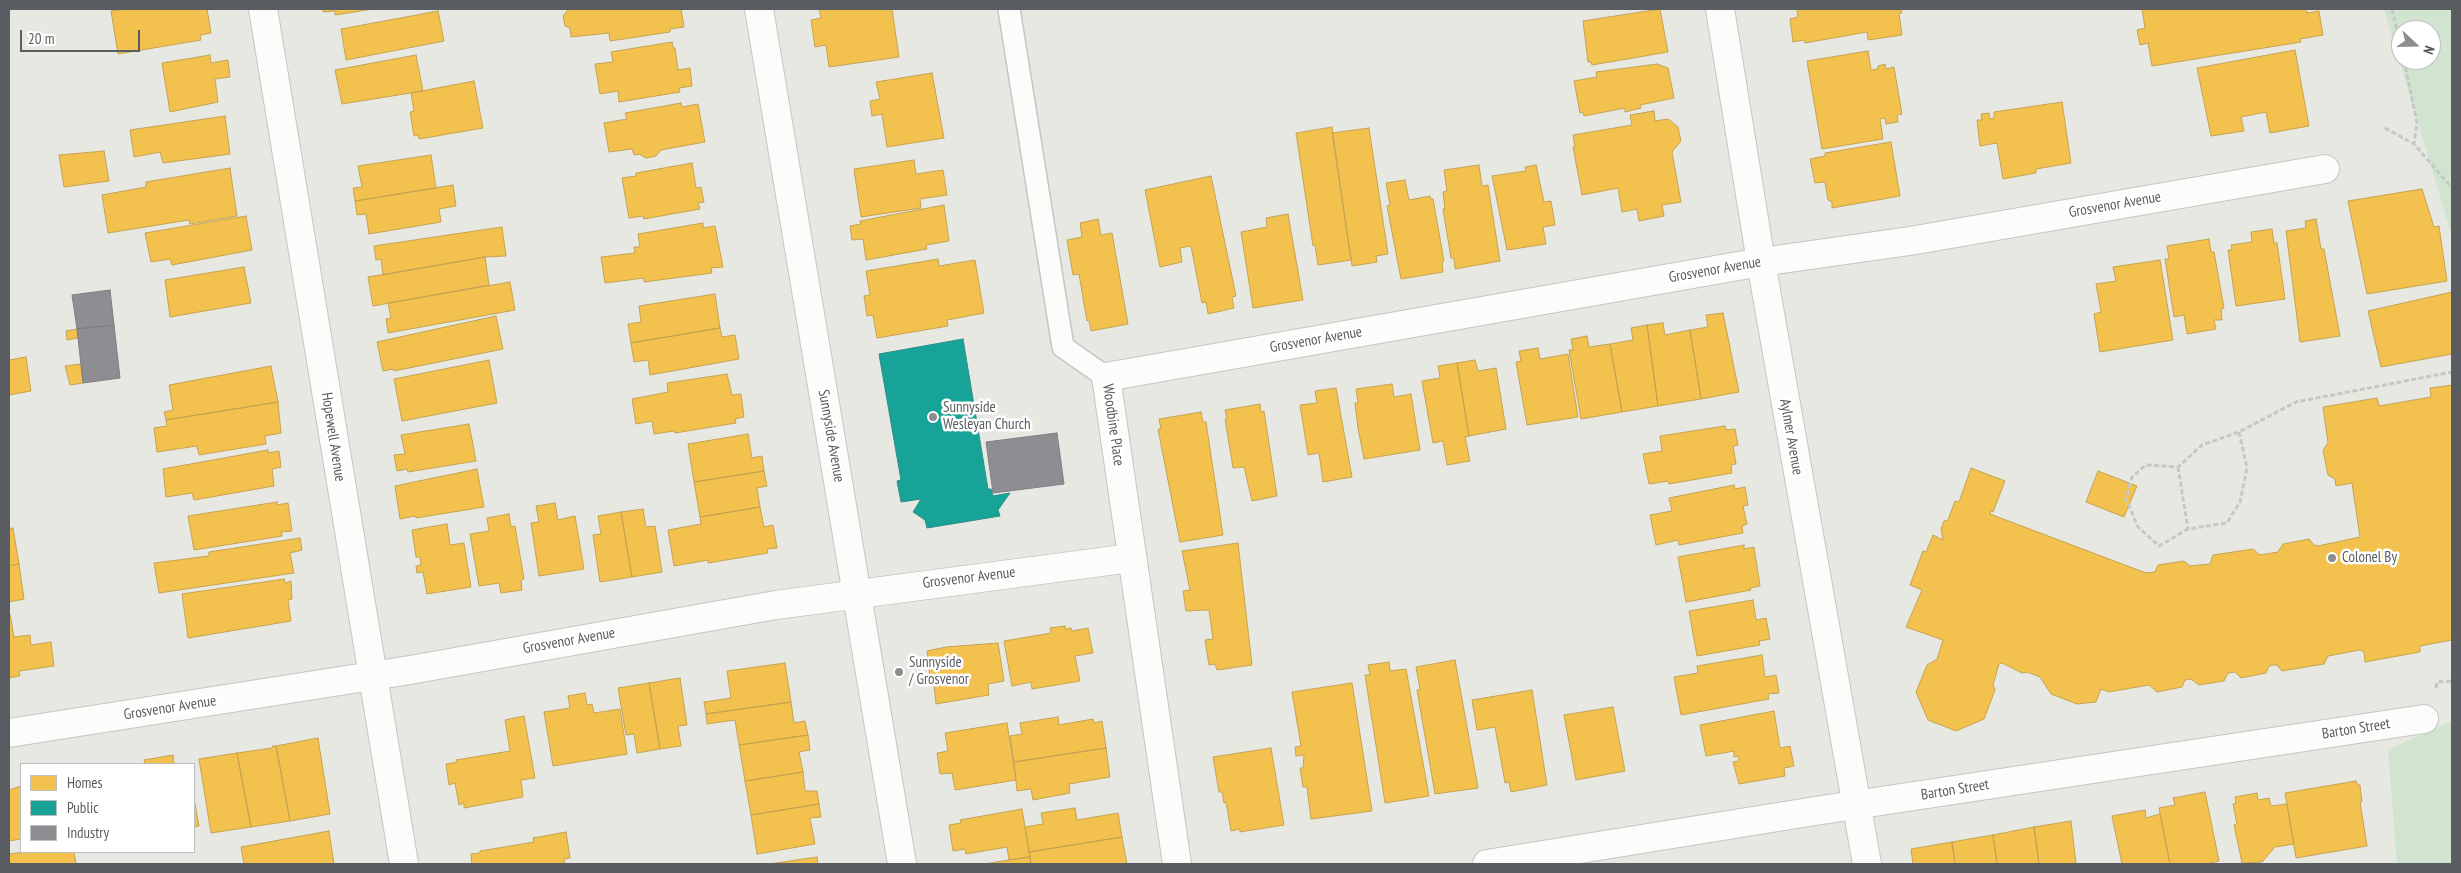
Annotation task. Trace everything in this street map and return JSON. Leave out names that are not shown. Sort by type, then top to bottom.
[{"type":"street","name":"Hopewell Avenue","points":[[263,9],[404,864]]},
{"type":"street","name":"Sunnyside Avenue","points":[[760,9],[902,864]]},
{"type":"street","name":"Aylmer Avenue","points":[[1720,9],[1761,262],[1867,864]]},
{"type":"street","name":"Grosvenor Avenue","points":[[1106,376],[1761,262],[1910,241],[2325,169]]},
{"type":"street","name":"Woodbine Place","points":[[1106,376],[1177,864]]},
{"type":"street","name":"Grosvenor Avenue","points":[[9,732],[373,675],[858,593],[1131,558]]},
{"type":"street","name":"Barton Street","points":[[1487,864],[1856,805],[2424,719]]},
{"type":"lane","name":"Woodbine Place","points":[[1009,9],[1063,347],[1106,376]]},
{"type":"path","points":[[2406,70],[2417,123],[2414,144]]},
{"type":"path","points":[[2385,128],[2414,144],[2452,188]]},
{"type":"path","points":[[2239,432],[2247,468],[2240,502],[2227,523],[2188,529],[2159,546],[2138,527],[2126,499],[2132,477],[2146,465],[2178,467],[2202,445],[2239,432],[2296,402],[2452,372]]},
{"type":"path","points":[[2178,467],[2188,529]]},
{"type":"green space","points":[[2384,9],[2452,9],[2452,237],[2402,70],[2441,70],[2441,20],[2391,20],[2391,32]]},
{"type":"green space","points":[[2452,721],[2452,864],[2397,864],[2388,750]]},
{"type":"building: Homes","points":[[126,9],[207,9],[211,33],[200,35],[201,40],[118,54],[111,11]]},
{"type":"building: Homes","points":[[323,9],[373,9],[335,15],[335,11],[323,12]]},
{"type":"building: Homes","points":[[567,9],[681,9],[684,27],[670,29],[670,32],[610,41],[609,33],[571,37],[570,28],[565,26],[563,16]]},
{"type":"building: Homes","points":[[819,9],[892,9],[899,57],[829,67],[826,45],[815,47],[811,20],[821,18]]},
{"type":"building: Homes","points":[[1660,9],[1668,52],[1592,65],[1591,62],[1588,62],[1583,21]]},
{"type":"building: Homes","points":[[1797,9],[1901,9],[1902,13],[1899,13],[1902,35],[1868,40],[1867,32],[1805,43],[1804,40],[1793,42],[1790,19],[1798,17]]},
{"type":"building: Homes","points":[[2142,9],[2306,9],[2307,13],[2319,11],[2323,35],[2300,39],[2301,42],[2152,66],[2148,43],[2140,45],[2137,30],[2145,28]]},
{"type":"building: Homes","points":[[438,11],[444,41],[346,60],[341,29]]},
{"type":"building: Homes","points":[[672,42],[673,48],[675,48],[678,70],[690,68],[692,86],[679,88],[680,92],[619,102],[618,91],[600,94],[595,64],[613,62],[611,52]]},
{"type":"building: Homes","points":[[2295,50],[2309,126],[2270,133],[2266,112],[2241,117],[2244,131],[2211,136],[2197,68]]},
{"type":"building: Homes","points":[[1868,51],[1871,70],[1878,69],[1878,66],[1885,64],[1886,69],[1894,67],[1902,114],[1897,115],[1898,122],[1886,124],[1885,118],[1880,119],[1883,139],[1822,149],[1807,61]]},
{"type":"building: Homes","points":[[210,55],[211,63],[228,60],[230,77],[215,79],[218,102],[170,112],[162,63]]},
{"type":"building: Homes","points":[[416,55],[423,91],[342,104],[335,70]]},
{"type":"building: Homes","points":[[1657,64],[1668,68],[1674,98],[1640,105],[1641,108],[1625,112],[1625,108],[1584,116],[1583,112],[1580,113],[1574,81],[1597,77],[1596,72]]},
{"type":"building: Homes","points":[[932,73],[944,138],[887,147],[882,114],[872,116],[870,101],[880,99],[876,82]]},
{"type":"building: Homes","points":[[474,81],[483,128],[419,139],[418,135],[414,136],[410,112],[414,111],[411,93]]},
{"type":"building: Homes","points":[[2062,102],[2071,163],[2036,169],[2036,173],[2003,179],[1997,143],[1980,146],[1977,120],[1982,120],[1981,114],[1989,113],[1990,119],[1994,118],[1994,112]]},
{"type":"building: Homes","points":[[681,103],[682,107],[698,104],[705,142],[661,150],[656,156],[646,158],[639,154],[634,155],[632,149],[609,152],[604,123],[627,119],[625,113]]},
{"type":"building: Homes","points":[[1654,111],[1655,121],[1668,119],[1678,127],[1681,141],[1672,152],[1681,202],[1662,205],[1664,216],[1639,221],[1637,209],[1622,212],[1618,188],[1582,195],[1573,147],[1575,147],[1573,135],[1632,125],[1630,115]]},
{"type":"building: Homes","points":[[225,116],[230,154],[163,163],[160,152],[134,157],[130,130]]},
{"type":"building: Homes","points":[[1332,127],[1351,260],[1318,265],[1315,245],[1313,246],[1296,133]]},
{"type":"building: Homes","points":[[1369,128],[1388,254],[1376,256],[1377,262],[1352,266],[1332,133]]},
{"type":"building: Homes","points":[[1891,142],[1900,196],[1832,208],[1832,202],[1828,200],[1825,182],[1815,183],[1810,159],[1825,156],[1825,153]]},
{"type":"building: Homes","points":[[104,151],[109,181],[64,187],[59,155]]},
{"type":"building: Homes","points":[[431,155],[436,188],[355,201],[353,188],[362,187],[358,166]]},
{"type":"building: Homes","points":[[914,160],[916,174],[943,170],[947,195],[920,199],[921,208],[861,217],[854,169]]},
{"type":"building: Homes","points":[[692,163],[696,188],[701,187],[704,202],[698,203],[700,209],[644,219],[643,216],[629,218],[622,178],[636,176],[636,173]]},
{"type":"building: Homes","points":[[1479,165],[1482,186],[1488,185],[1500,261],[1455,269],[1454,258],[1451,258],[1443,209],[1445,209],[1443,192],[1447,191],[1444,170]]},
{"type":"building: Homes","points":[[1536,165],[1544,202],[1551,201],[1555,225],[1543,227],[1546,244],[1507,250],[1492,176],[1526,171],[1525,167]]},
{"type":"building: Homes","points":[[230,168],[237,216],[190,224],[189,220],[108,233],[102,195],[146,187],[146,182]]},
{"type":"building: Homes","points":[[1211,176],[1236,296],[1232,297],[1234,308],[1208,314],[1206,302],[1202,303],[1191,246],[1180,248],[1182,262],[1160,267],[1145,190]]},
{"type":"building: Homes","points":[[1405,180],[1409,200],[1430,196],[1433,199],[1444,261],[1442,262],[1443,272],[1401,279],[1387,206],[1390,205],[1386,183]]},
{"type":"building: Homes","points":[[453,185],[456,206],[439,209],[441,222],[369,234],[366,214],[357,215],[355,201]]},
{"type":"building: Homes","points":[[2422,189],[2434,227],[2439,226],[2447,281],[2367,294],[2348,201]]},
{"type":"building: Homes","points":[[944,205],[949,241],[926,245],[927,249],[866,260],[863,239],[852,240],[850,226],[861,224],[860,221]]},
{"type":"building: Homes","points":[[1288,214],[1303,300],[1253,308],[1241,232],[1267,227],[1266,218]]},
{"type":"building: Homes","points":[[246,216],[252,250],[172,265],[170,259],[151,262],[145,233]]},
{"type":"building: Homes","points":[[1098,219],[1101,235],[1112,233],[1128,324],[1091,331],[1089,320],[1087,321],[1079,274],[1073,275],[1067,240],[1082,237],[1080,223]]},
{"type":"building: Homes","points":[[2316,219],[2321,249],[2324,249],[2340,336],[2300,342],[2286,231],[2306,228],[2305,221]]},
{"type":"building: Homes","points":[[703,223],[703,228],[715,226],[723,267],[711,268],[712,273],[644,282],[644,278],[605,283],[601,257],[635,253],[634,247],[640,247],[638,234]]},
{"type":"building: Homes","points":[[502,227],[506,256],[485,257],[383,275],[381,259],[376,260],[374,246]]},
{"type":"building: Homes","points":[[2272,229],[2274,243],[2277,243],[2285,299],[2236,306],[2228,250],[2232,250],[2231,245],[2252,242],[2251,232]]},
{"type":"building: Homes","points":[[2209,239],[2211,252],[2214,252],[2224,308],[2221,309],[2222,320],[2214,320],[2216,329],[2187,334],[2184,315],[2174,317],[2165,259],[2169,259],[2167,246]]},
{"type":"building: Homes","points":[[485,257],[489,285],[373,306],[368,277]]},
{"type":"building: Homes","points":[[938,259],[939,266],[975,260],[984,313],[947,320],[948,326],[877,338],[873,315],[867,316],[864,296],[870,295],[866,271]]},
{"type":"building: Homes","points":[[2160,260],[2173,340],[2100,352],[2094,314],[2101,312],[2096,284],[2116,281],[2113,267]]},
{"type":"building: Homes","points":[[244,267],[251,303],[170,317],[165,280]]},
{"type":"building: Homes","points":[[510,282],[515,310],[388,333],[386,319],[391,318],[388,303]]},
{"type":"building: Homes","points":[[2452,292],[2452,354],[2381,367],[2368,311]]},
{"type":"building: Homes","points":[[715,294],[720,328],[631,343],[628,324],[641,322],[639,306]]},
{"type":"building: Homes","points":[[1723,313],[1739,392],[1701,399],[1690,330],[1708,327],[1706,315]]},
{"type":"building: Homes","points":[[496,316],[503,349],[394,371],[393,369],[383,371],[377,342]]},
{"type":"building: Homes","points":[[1663,323],[1665,335],[1690,330],[1701,399],[1658,406],[1647,325]]},
{"type":"building: Homes","points":[[1647,325],[1658,406],[1622,412],[1610,344],[1633,340],[1631,328]]},
{"type":"building: Homes","points":[[720,328],[722,337],[735,335],[739,359],[650,375],[648,360],[634,362],[631,343]]},
{"type":"building: Homes","points":[[77,329],[78,338],[67,340],[66,331]]},
{"type":"building: Homes","points":[[1587,336],[1589,347],[1610,344],[1622,412],[1581,419],[1569,350],[1573,350],[1571,339]]},
{"type":"building: Homes","points":[[1538,348],[1540,359],[1568,354],[1578,417],[1527,425],[1516,362],[1521,361],[1519,351]]},
{"type":"building: Homes","points":[[26,357],[31,391],[9,395],[9,360]]},
{"type":"building: Homes","points":[[489,360],[497,403],[402,421],[394,379]]},
{"type":"building: Homes","points":[[1475,360],[1478,371],[1496,368],[1506,429],[1469,436],[1457,363]]},
{"type":"building: Homes","points":[[1457,363],[1469,436],[1465,437],[1470,461],[1447,465],[1443,441],[1433,443],[1422,381],[1440,378],[1438,366]]},
{"type":"building: Homes","points":[[81,364],[83,383],[70,385],[65,366]]},
{"type":"building: Homes","points":[[271,366],[278,402],[166,420],[164,412],[173,410],[169,385]]},
{"type":"building: Homes","points":[[727,374],[732,395],[741,394],[744,417],[735,419],[736,423],[675,433],[674,431],[654,434],[652,421],[636,424],[632,399],[668,392],[667,383]]},
{"type":"building: Homes","points":[[1392,384],[1394,397],[1411,394],[1420,450],[1364,459],[1355,403],[1358,403],[1356,389]]},
{"type":"building: Homes","name":"Colonel By","points":[[2452,385],[2452,640],[2420,646],[2420,652],[2365,662],[2364,652],[2360,650],[2328,656],[2324,664],[2282,671],[2277,665],[2273,665],[2269,666],[2266,673],[2241,678],[2235,672],[2228,673],[2224,681],[2199,685],[2191,679],[2185,680],[2182,687],[2157,692],[2149,685],[2109,692],[2101,689],[2096,702],[2077,704],[2051,694],[2040,677],[2027,672],[2022,673],[2002,663],[1999,664],[1993,685],[1995,690],[1984,719],[1956,731],[1928,720],[1916,692],[1927,665],[1937,659],[1943,640],[1906,627],[1922,590],[1910,585],[1923,551],[1926,552],[1933,535],[1943,540],[1941,529],[1944,521],[1948,520],[1955,501],[1959,502],[1971,468],[2005,481],[1993,512],[1991,511],[1990,514],[2146,573],[2155,572],[2158,565],[2184,561],[2190,566],[2210,564],[2213,555],[2253,549],[2260,555],[2278,552],[2283,544],[2309,539],[2314,545],[2318,546],[2360,537],[2352,483],[2336,486],[2335,479],[2328,475],[2323,450],[2328,443],[2323,407],[2377,398],[2379,406],[2431,397],[2430,388]]},
{"type":"building: Homes","points":[[1336,388],[1352,477],[1323,482],[1319,453],[1308,455],[1300,405],[1317,403],[1315,391]]},
{"type":"building: Homes","points":[[278,402],[281,433],[265,436],[266,444],[199,455],[197,446],[157,452],[154,428],[167,426],[166,420]]},
{"type":"building: Homes","points":[[1260,404],[1261,412],[1264,411],[1277,496],[1252,501],[1244,467],[1233,468],[1225,410]]},
{"type":"building: Homes","points":[[1201,412],[1203,422],[1206,422],[1223,535],[1180,542],[1158,429],[1161,429],[1159,419]]},
{"type":"building: Homes","points":[[469,424],[476,461],[408,472],[407,469],[397,471],[394,455],[405,454],[401,435]]},
{"type":"building: Homes","points":[[1725,426],[1726,430],[1735,429],[1738,445],[1733,446],[1736,464],[1731,465],[1732,473],[1669,484],[1668,481],[1649,484],[1643,454],[1662,451],[1660,436]]},
{"type":"building: Homes","points":[[748,434],[752,458],[762,456],[764,471],[694,482],[688,444]]},
{"type":"building: Homes","points":[[268,450],[268,453],[279,451],[281,467],[272,469],[274,486],[194,500],[192,493],[166,497],[163,469]]},
{"type":"building: Homes","points":[[477,469],[484,507],[400,519],[395,486]]},
{"type":"building: Homes","points":[[764,471],[767,486],[757,488],[760,507],[700,517],[694,482]]},
{"type":"building: Homes","points":[[2098,471],[2137,486],[2124,517],[2086,502]]},
{"type":"building: Homes","points":[[1734,485],[1735,489],[1745,487],[1748,505],[1743,506],[1747,524],[1742,526],[1743,533],[1679,545],[1678,540],[1656,545],[1650,515],[1672,511],[1669,498]]},
{"type":"building: Homes","points":[[277,502],[277,505],[288,503],[292,531],[281,532],[282,536],[194,550],[188,516]]},
{"type":"building: Homes","points":[[555,503],[558,520],[575,516],[584,569],[539,576],[531,523],[539,522],[536,506]]},
{"type":"building: Homes","points":[[760,507],[764,527],[773,525],[777,548],[767,549],[768,553],[708,563],[708,560],[674,566],[668,530],[701,524],[700,517]]},
{"type":"building: Homes","points":[[643,509],[646,527],[655,526],[662,572],[632,577],[621,512]]},
{"type":"building: Homes","points":[[621,512],[632,577],[600,582],[593,535],[601,534],[598,516]]},
{"type":"building: Homes","points":[[509,514],[511,527],[515,526],[524,579],[521,580],[522,590],[501,593],[499,583],[479,586],[470,534],[489,531],[487,518]]},
{"type":"building: Homes","points":[[447,524],[450,545],[464,543],[471,587],[427,594],[423,572],[417,573],[416,566],[421,565],[420,557],[416,557],[412,530]]},
{"type":"building: Homes","points":[[13,528],[19,564],[9,566],[9,529]]},
{"type":"building: Homes","points":[[300,538],[302,550],[290,553],[294,573],[159,593],[154,563],[209,556],[209,552]]},
{"type":"building: Homes","points":[[1238,543],[1252,665],[1217,670],[1215,664],[1209,665],[1205,640],[1213,639],[1209,610],[1186,611],[1183,591],[1190,590],[1182,551]]},
{"type":"building: Homes","points":[[1744,545],[1744,549],[1754,547],[1760,586],[1750,588],[1751,590],[1686,602],[1678,557]]},
{"type":"building: Homes","points":[[19,564],[24,599],[9,602],[9,566]]},
{"type":"building: Homes","points":[[284,579],[285,583],[291,581],[292,599],[288,600],[291,621],[188,638],[182,594]]},
{"type":"building: Homes","points":[[1753,600],[1756,620],[1766,618],[1770,639],[1759,641],[1760,645],[1697,656],[1689,611]]},
{"type":"building: Homes","points":[[9,614],[14,637],[30,635],[31,645],[51,642],[54,666],[19,671],[20,676],[9,678]]},
{"type":"building: Homes","points":[[1065,626],[1065,629],[1071,628],[1072,631],[1088,628],[1093,653],[1075,656],[1080,681],[1032,689],[1031,682],[1012,686],[1004,641],[1051,633],[1050,628]]},
{"type":"building: Homes","points":[[998,643],[1004,681],[988,684],[989,695],[936,704],[934,685],[931,686],[927,651],[946,647]]},
{"type":"building: Homes","points":[[1762,655],[1765,677],[1776,675],[1779,693],[1768,694],[1769,699],[1681,715],[1674,677],[1698,673],[1697,666]]},
{"type":"building: Homes","points":[[1455,660],[1478,788],[1435,794],[1417,690],[1420,689],[1416,667]]},
{"type":"building: Homes","points":[[1389,662],[1390,671],[1406,669],[1429,796],[1385,803],[1365,675],[1370,675],[1368,665]]},
{"type":"building: Homes","points":[[785,663],[791,702],[706,714],[704,702],[731,698],[727,671]]},
{"type":"building: Homes","points":[[680,678],[687,725],[678,726],[681,746],[660,749],[649,683]]},
{"type":"building: Homes","points":[[649,683],[660,749],[637,753],[634,734],[626,735],[618,688]]},
{"type":"building: Homes","points":[[1352,683],[1372,811],[1311,819],[1307,787],[1303,787],[1300,768],[1303,768],[1304,755],[1296,756],[1295,747],[1301,746],[1292,692]]},
{"type":"building: Homes","points":[[1532,690],[1547,785],[1511,792],[1509,782],[1505,783],[1495,727],[1477,730],[1472,700]]},
{"type":"building: Homes","points":[[585,693],[587,705],[592,704],[594,713],[620,709],[627,754],[553,766],[544,712],[570,708],[568,696]]},
{"type":"building: Homes","points":[[791,702],[794,723],[805,721],[808,735],[739,745],[735,720],[707,724],[706,714]]},
{"type":"building: Homes","points":[[1613,707],[1625,771],[1576,780],[1564,715]]},
{"type":"building: Homes","points":[[1774,711],[1780,748],[1790,746],[1794,766],[1784,768],[1785,776],[1739,784],[1733,762],[1739,761],[1738,756],[1734,757],[1734,751],[1706,756],[1700,725]]},
{"type":"building: Homes","points":[[524,716],[535,778],[521,780],[523,797],[464,808],[464,803],[459,805],[455,783],[449,785],[446,764],[457,762],[456,760],[510,751],[505,720]]},
{"type":"building: Homes","points":[[1058,717],[1059,725],[1093,719],[1094,723],[1102,721],[1106,748],[1014,762],[1010,736],[1022,734],[1020,723]]},
{"type":"building: Homes","points":[[1007,723],[1016,780],[955,790],[952,773],[940,774],[937,753],[948,751],[945,733]]},
{"type":"building: Homes","points":[[808,735],[810,750],[799,752],[803,772],[745,781],[739,745]]},
{"type":"building: Homes","points":[[318,738],[330,814],[290,821],[276,746]]},
{"type":"building: Homes","points":[[276,746],[290,821],[251,827],[237,753],[272,748]]},
{"type":"building: Homes","points":[[1106,748],[1110,777],[1069,784],[1070,793],[1033,800],[1031,789],[1017,791],[1014,762]]},
{"type":"building: Homes","points":[[1271,748],[1284,825],[1240,832],[1240,829],[1231,831],[1226,802],[1224,803],[1222,792],[1219,792],[1213,757]]},
{"type":"building: Homes","points":[[237,753],[251,827],[211,833],[199,759]]},
{"type":"building: Homes","points":[[173,755],[174,763],[145,763],[144,760]]},
{"type":"building: Homes","points":[[803,772],[805,791],[817,791],[819,804],[751,815],[745,781]]},
{"type":"building: Homes","points":[[2356,781],[2360,785],[2362,802],[2360,802],[2367,846],[2296,858],[2285,793]]},
{"type":"building: Homes","points":[[20,786],[20,839],[9,841],[9,790]]},
{"type":"building: Homes","points":[[2205,792],[2219,861],[2207,864],[2170,864],[2159,808],[2175,805],[2173,798]]},
{"type":"building: Homes","points":[[2257,793],[2258,800],[2269,798],[2271,806],[2287,804],[2294,844],[2275,847],[2262,862],[2242,863],[2234,825],[2237,824],[2233,804],[2236,803],[2235,797]]},
{"type":"building: Homes","points":[[195,804],[199,826],[195,827]]},
{"type":"building: Homes","points":[[819,804],[821,817],[810,818],[815,844],[757,854],[751,815]]},
{"type":"building: Homes","points":[[1075,808],[1077,820],[1118,813],[1122,837],[1029,852],[1025,827],[1043,824],[1041,813]]},
{"type":"building: Homes","points":[[1022,809],[1030,857],[1009,860],[1007,847],[966,854],[965,849],[953,851],[949,825],[961,823],[960,820]]},
{"type":"building: Homes","points":[[2145,810],[2146,818],[2160,814],[2170,864],[2122,864],[2112,816]]},
{"type":"building: Homes","points":[[2071,821],[2076,864],[2039,864],[2034,827]]},
{"type":"building: Homes","points":[[2034,827],[2039,864],[1997,864],[1993,835]]},
{"type":"building: Homes","points":[[329,831],[334,864],[244,864],[241,847]]},
{"type":"building: Homes","points":[[566,832],[570,858],[564,859],[565,864],[472,864],[471,854],[534,842],[533,838]]},
{"type":"building: Homes","points":[[1993,835],[1997,864],[1955,864],[1952,842]]},
{"type":"building: Homes","points":[[1122,837],[1127,864],[1031,864],[1029,852]]},
{"type":"building: Homes","points":[[1952,842],[1955,864],[1913,864],[1911,849]]},
{"type":"building: Homes","points":[[74,853],[76,864],[9,864],[9,854]]},
{"type":"building: Homes","points":[[817,857],[818,864],[769,864]]},
{"type":"building: Homes","points":[[1030,857],[1031,864],[984,864],[1009,860]]},
{"type":"building: Public","name":"Sunnyside Wesleyan Church","points":[[963,339],[988,489],[991,489],[993,496],[1010,493],[998,510],[1000,516],[927,528],[925,520],[913,512],[921,499],[901,502],[897,481],[901,480],[879,354]]},
{"type":"building: Industry","points":[[110,290],[114,325],[77,329],[72,295]]},
{"type":"building: Industry","points":[[114,325],[120,378],[83,383],[77,329]]},
{"type":"building: Industry","points":[[1057,433],[1064,484],[993,493],[986,442]]},
{"type":"place","name":"Sunnyside Wesleyan Church","points":[[933,417]]},
{"type":"place","name":"Colonel By","points":[[2332,558]]},
{"type":"place","name":"Sunnyside / Grosvenor","points":[[899,672]]}]
